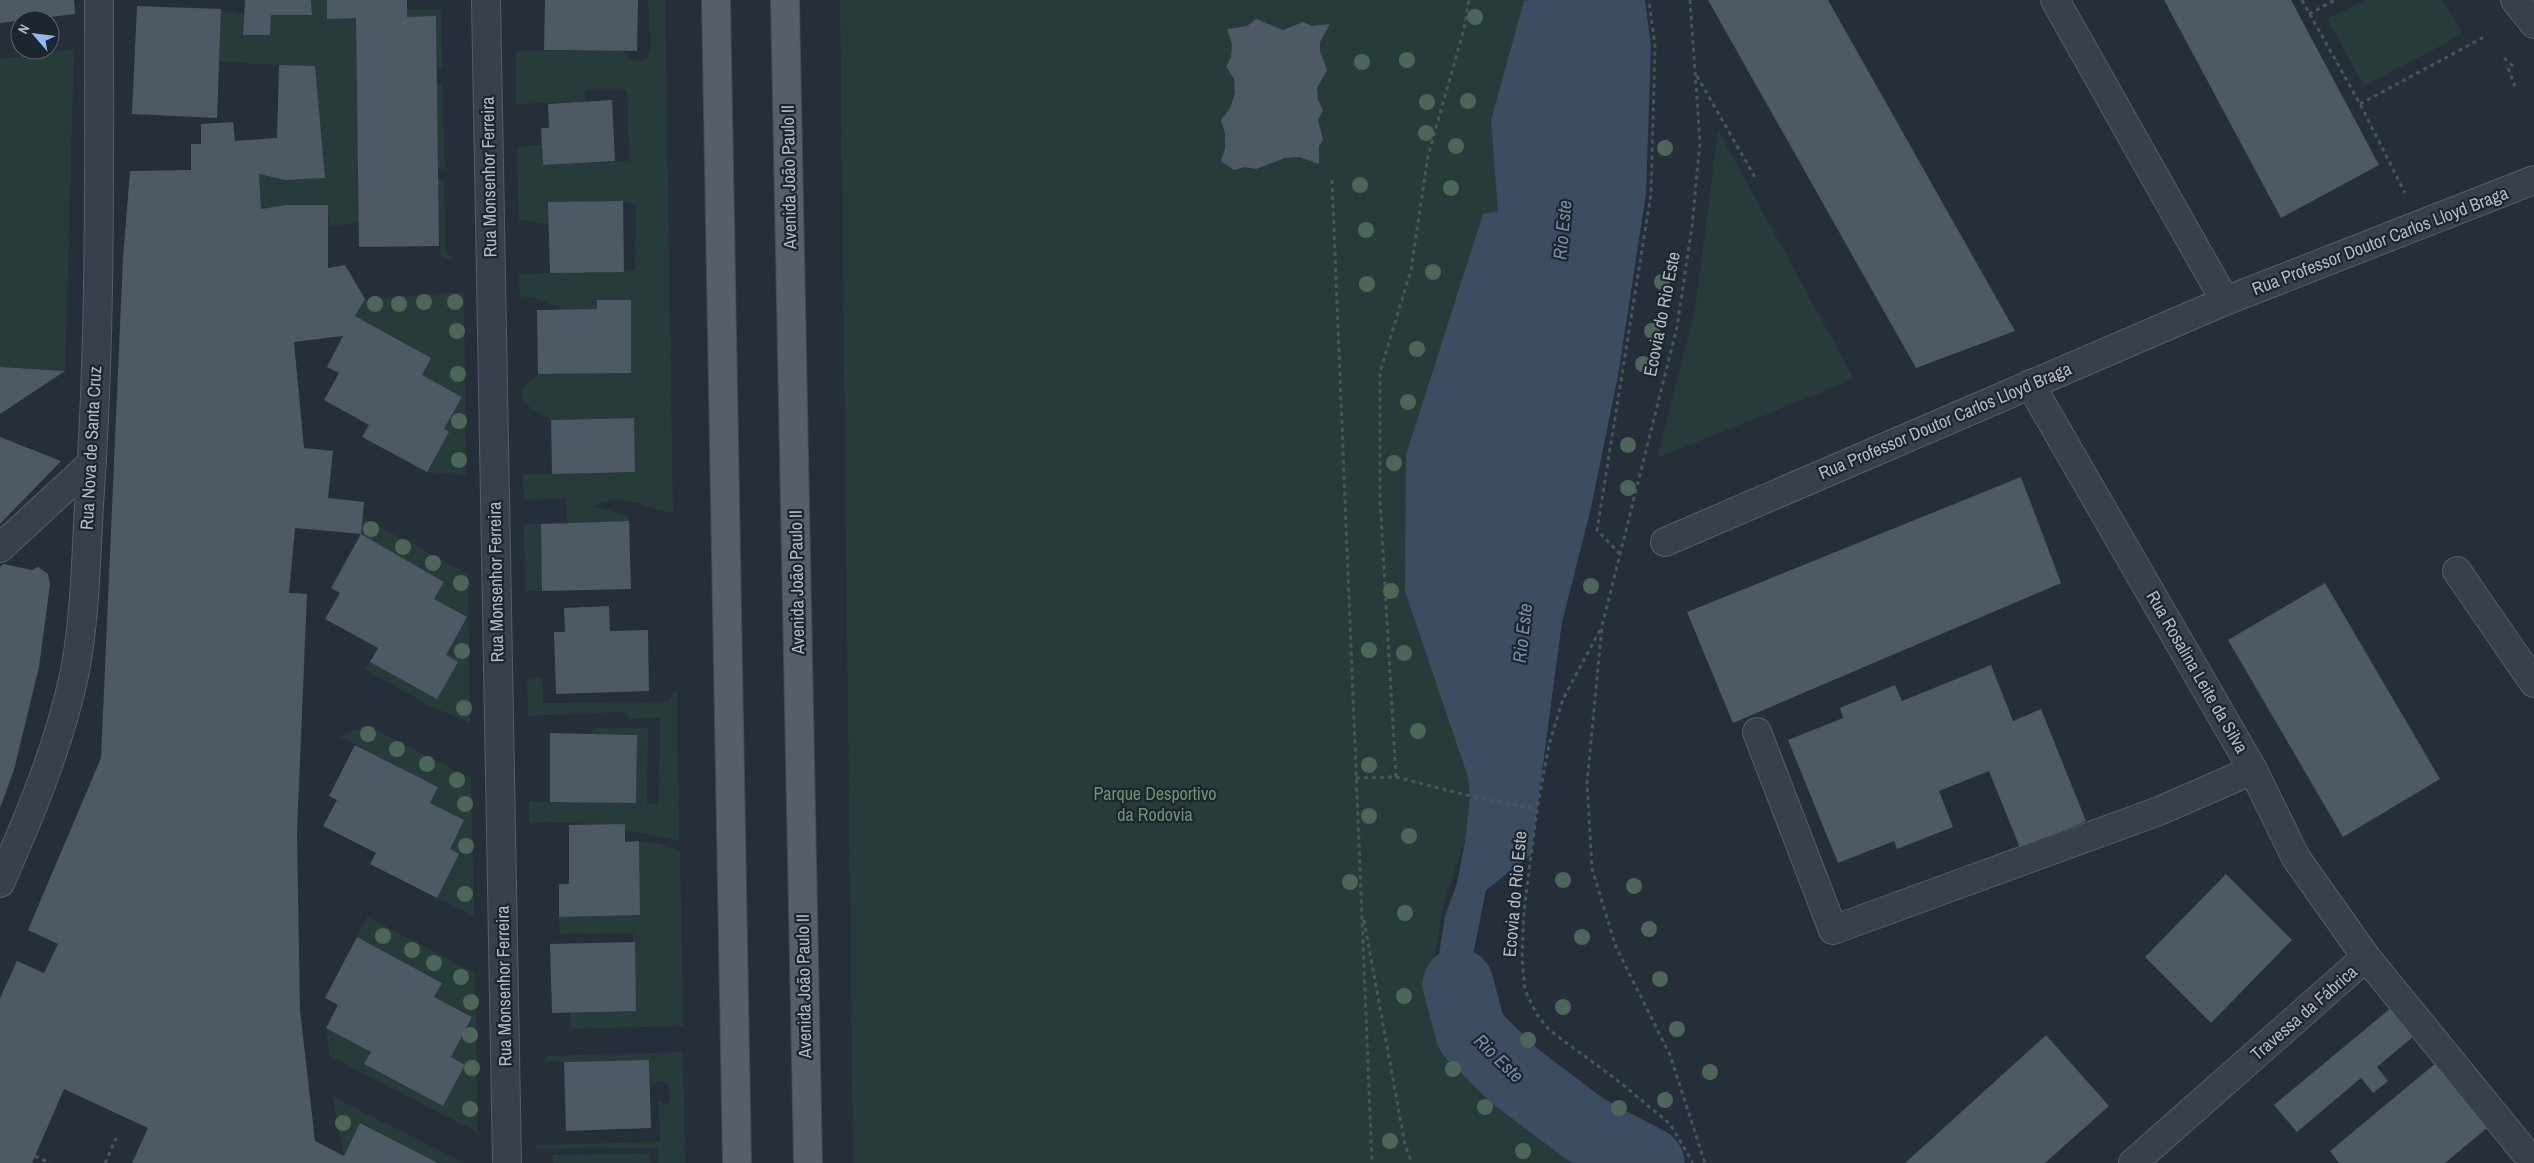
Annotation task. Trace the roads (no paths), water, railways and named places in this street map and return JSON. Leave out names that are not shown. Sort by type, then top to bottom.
[{"type":"main road","points":[[716,0],[737,1163]]},
{"type":"main road","name":"Avenida João Paulo II","points":[[786,0],[808,1163]]},
{"type":"street","name":"Rua Nova de Santa Cruz","points":[[0,883],[56,742],[75,670],[82,607],[92,464],[99,222],[99,0]]},
{"type":"street","name":"Rua Monsenhor Ferreira","points":[[486,0],[507,1163]]},
{"type":"street","points":[[2055,0],[2225,301]]},
{"type":"street","points":[[2515,0],[2534,24]]},
{"type":"street","name":"Rua Professor Doutor Carlos Lloyd Braga","points":[[1665,542],[2225,301],[2534,180]]},
{"type":"street","name":"Rua Rosalina Leite da Silva","points":[[2030,384],[2253,770],[2296,858],[2366,958]]},
{"type":"street","points":[[0,548],[92,464]]},
{"type":"street","points":[[2457,571],[2534,683]]},
{"type":"street","points":[[1758,732],[1833,930],[2159,811],[2253,770]]},
{"type":"street","name":"Travessa da Fábrica","points":[[2133,1163],[2366,958],[2533,1162]]},
{"type":"water","points":[[1645,0],[1651,46],[1646,194],[1618,376],[1591,508],[1562,622],[1531,855],[1486,890],[1469,975],[1497,1035],[1659,1147],[1671,1163],[1649,1163],[1585,1129],[1458,1026],[1438,982],[1439,954],[1445,916],[1457,883],[1465,841],[1470,796],[1468,777],[1405,591],[1406,455],[1483,214],[1498,211],[1491,120],[1524,1]]},
{"type":"waterway","name":"Rio Este","points":[[1458,984],[1471,1033],[1516,1077],[1585,1129],[1649,1163]]},
{"type":"park label","name":"Parque Desportivo da Rodovia","points":[[1155,804]]}]
